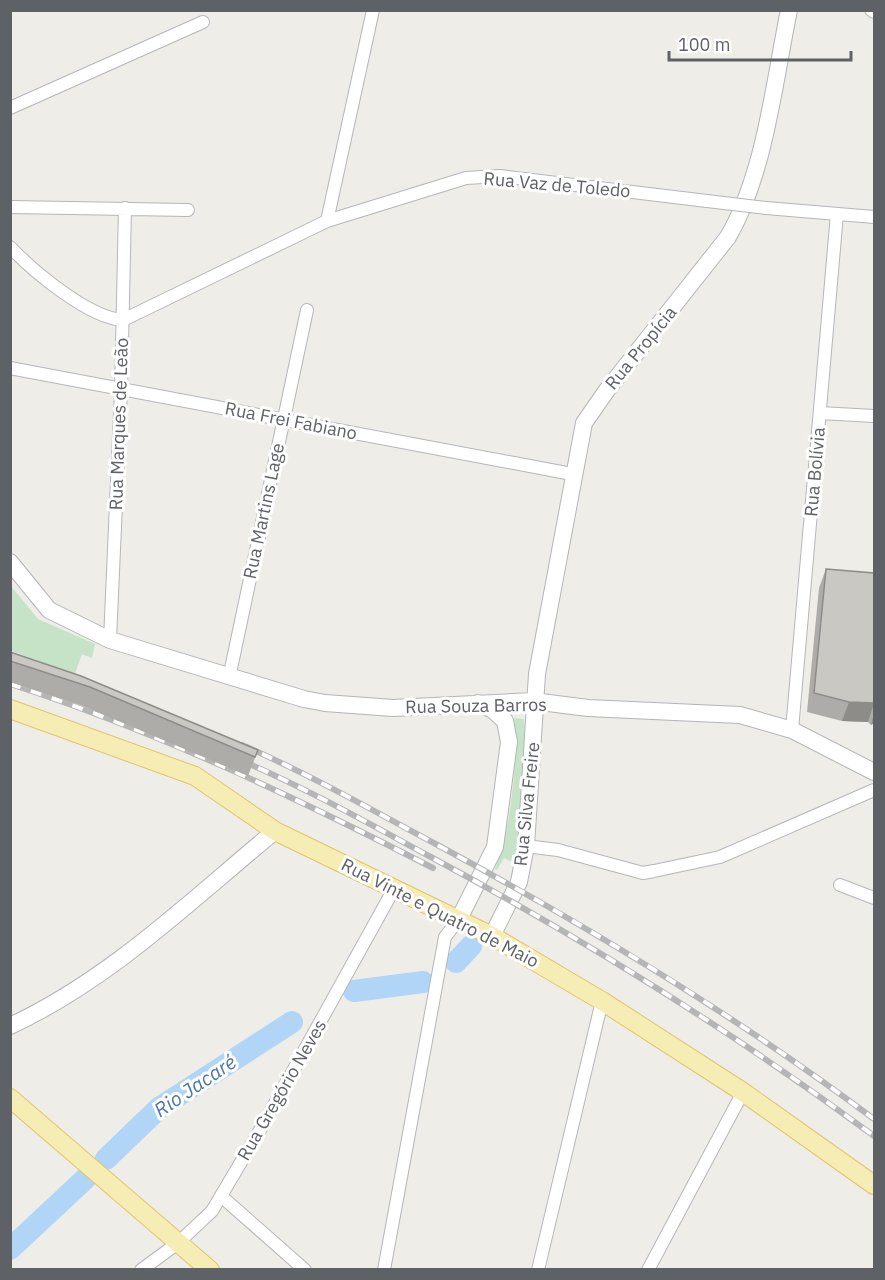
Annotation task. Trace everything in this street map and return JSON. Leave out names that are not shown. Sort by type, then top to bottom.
[{"type":"main road","name":"Rua Propícia","points":[[534,693],[572,474],[584,423],[596,404],[678,303],[738,220],[753,182],[789,10]]},
{"type":"main road","name":"Rua Souza Barros","points":[[10,562],[49,610],[110,640],[229,678],[325,703],[393,708],[512,701],[534,693],[588,708],[740,715],[792,730],[874,772]]},
{"type":"main road","name":"Rua Silva Freire","points":[[492,936],[519,882],[526,846],[534,743],[534,693]]},
{"type":"main road","name":"Rua Silva Freire","points":[[459,919],[495,847],[500,830],[509,742],[505,721],[494,710],[477,702]]},
{"type":"main road","name":"Rua Vinte e Quatro de Maio","points":[[10,709],[149,757],[195,776],[275,831],[395,887],[492,936],[602,1001],[743,1092],[874,1185]]},
{"type":"main road","points":[[10,1026],[67,997],[154,934],[275,831]]},
{"type":"main road","points":[[10,1098],[210,1269]]},
{"type":"street","points":[[327,221],[373,10]]},
{"type":"street","points":[[10,108],[203,22]]},
{"type":"street","name":"Rua Vaz de Toledo","points":[[123,320],[327,221],[466,178],[500,176],[766,208],[874,217]]},
{"type":"street","points":[[10,207],[188,210]]},
{"type":"street","name":"Rua Marques de Leão","points":[[110,640],[121,390],[125,208]]},
{"type":"street","name":"Rua Bolívia","points":[[792,730],[837,214]]},
{"type":"street","points":[[10,247],[87,307],[103,315],[123,320]]},
{"type":"street","name":"Rua Martins Lage","points":[[229,678],[307,310]]},
{"type":"street","name":"Rua Frei Fabiano","points":[[10,368],[572,474]]},
{"type":"street","points":[[820,413],[874,416]]},
{"type":"street","points":[[526,846],[558,850],[643,873],[720,857],[874,790]]},
{"type":"street","points":[[840,885],[874,898]]},
{"type":"street","name":"Rua Gregório Neves","points":[[141,1269],[199,1226],[221,1196],[395,887]]},
{"type":"street","points":[[384,1269],[446,937],[459,919]]},
{"type":"street","points":[[538,1269],[602,1001]]},
{"type":"street","points":[[648,1269],[743,1092]]},
{"type":"street","points":[[221,1196],[305,1269]]},
{"type":"green space","points":[[10,585],[38,619],[95,644],[92,658],[82,654],[75,674],[11,651]]},
{"type":"green space","points":[[514,718],[524,719],[526,760],[516,864],[504,858],[497,870],[495,869],[505,836],[512,795],[515,753]]},
{"type":"building","points":[[826,569],[874,573],[874,703],[849,702],[814,693]]},
{"type":"building","points":[[10,652],[81,676],[258,750],[255,757],[90,687],[10,661]]},
{"type":"waterway","name":"Rio Jacaré","points":[[456,962],[471,946]]},
{"type":"waterway","name":"Rio Jacaré","points":[[354,991],[423,982]]},
{"type":"waterway","name":"Rio Jacaré","points":[[106,1159],[159,1108],[292,1022]]},
{"type":"waterway","name":"Rio Jacaré","points":[[10,1249],[85,1179]]},
{"type":"railway","points":[[10,684],[119,723],[225,767],[433,868]]},
{"type":"railway","points":[[242,745],[362,804],[490,873],[603,939],[714,1008],[874,1119]]},
{"type":"railway","points":[[238,759],[287,781],[358,818],[544,920],[657,988],[767,1060],[874,1136]]}]
